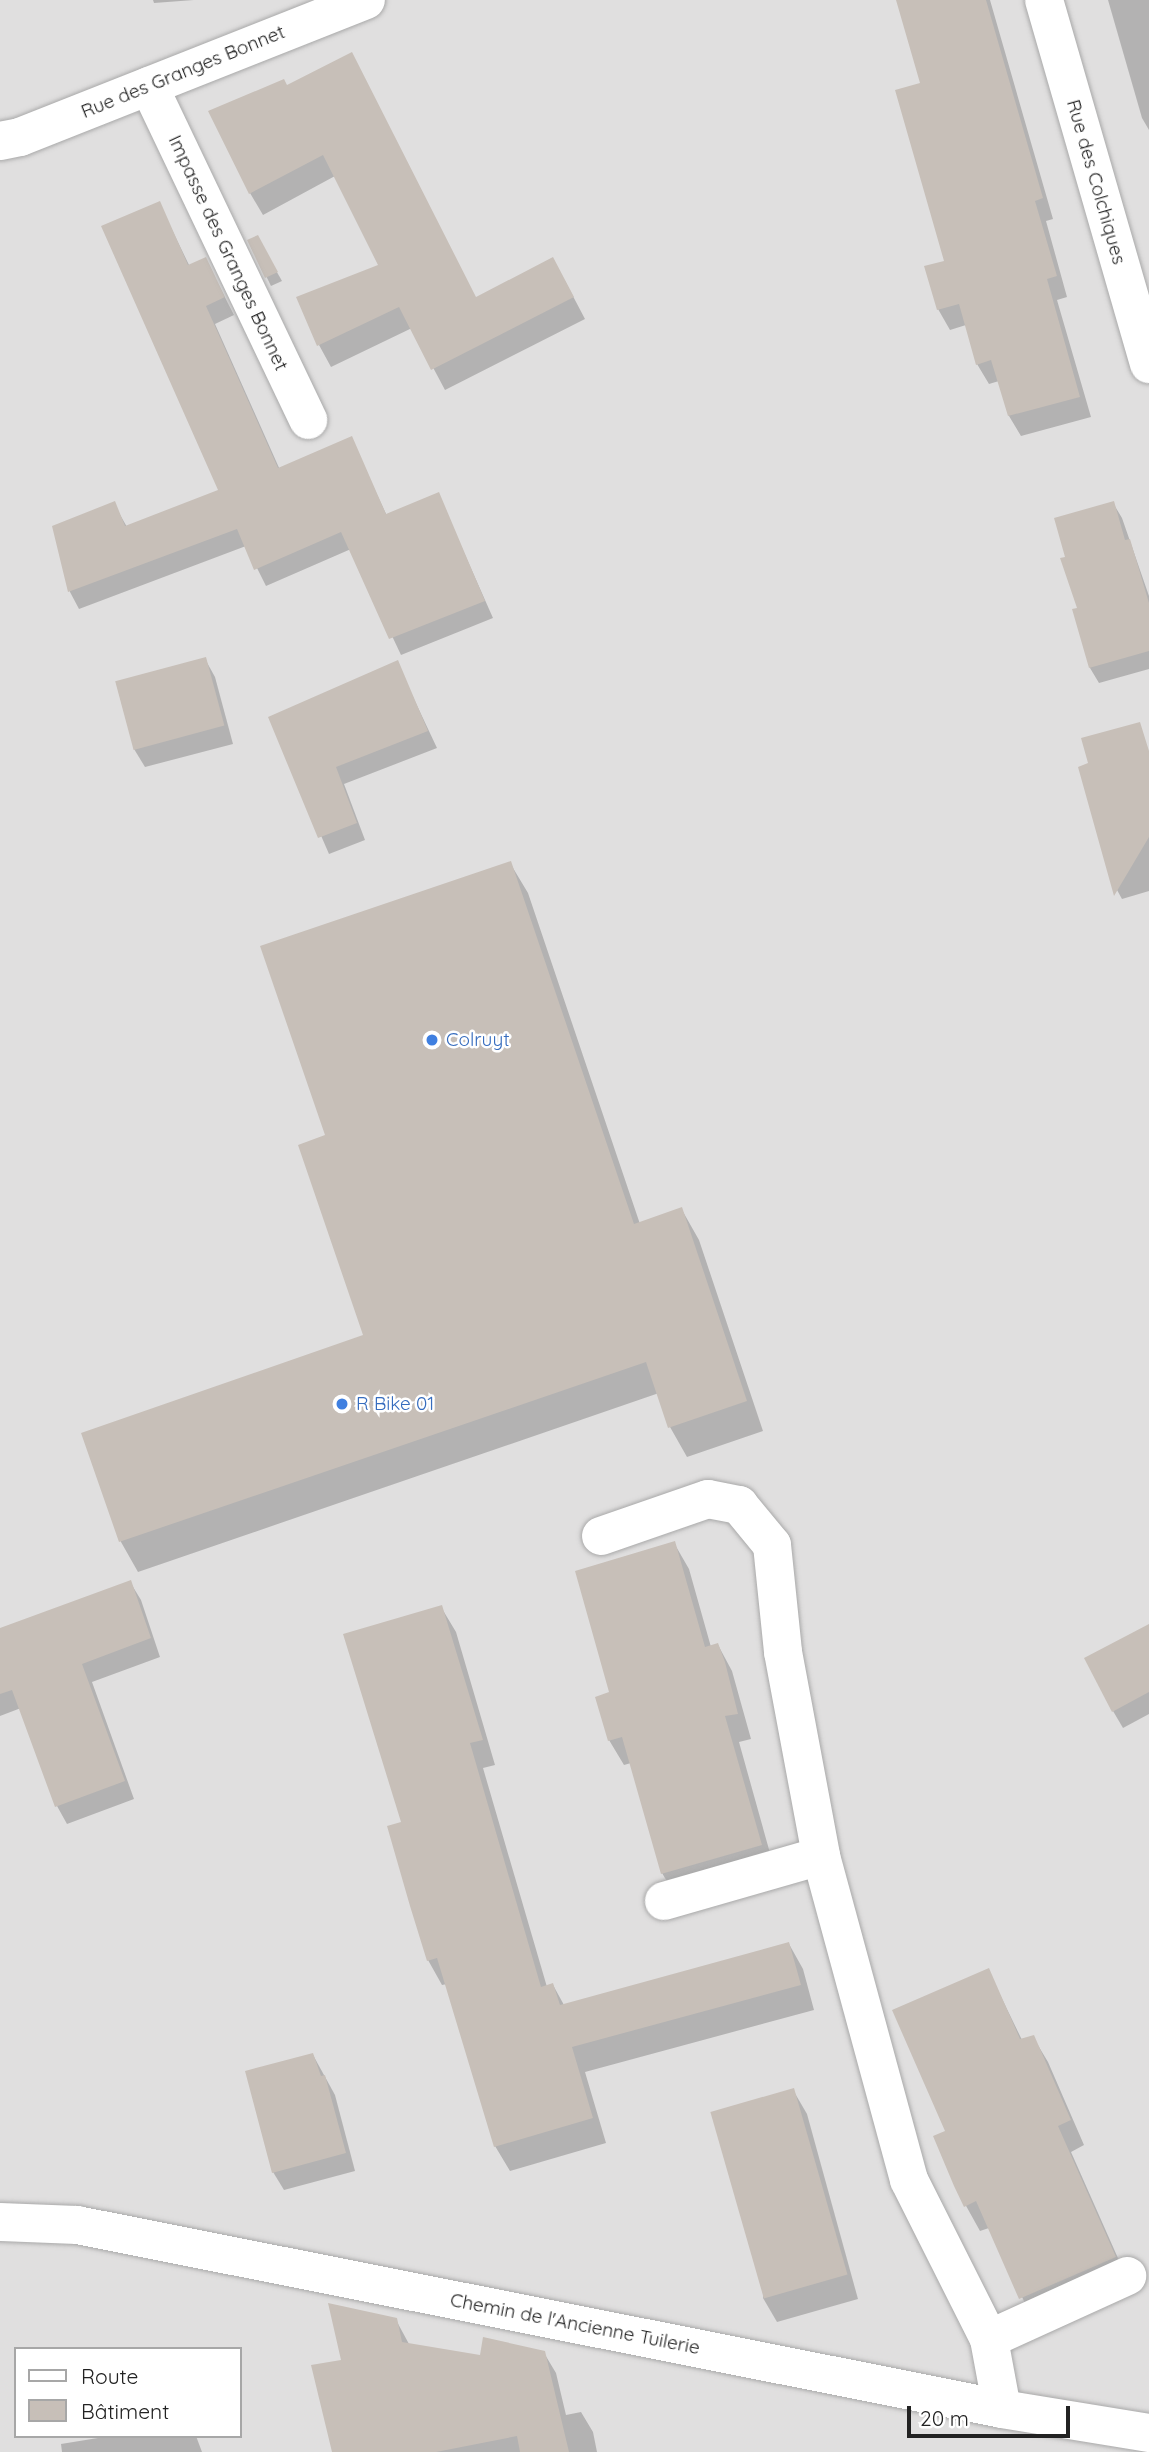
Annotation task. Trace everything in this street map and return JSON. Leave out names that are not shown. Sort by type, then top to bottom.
[{"type":"street","name":"Rue des Granges Bonnet","points":[[0,141],[20,137],[149,86],[302,12],[366,0]]},
{"type":"street","name":"Rue des Colchiques","points":[[1044,0],[1149,364]]},
{"type":"street","name":"Impasse des Granges Bonnet","points":[[149,86],[307,420]]},
{"type":"street","points":[[601,1536],[708,1499],[739,1505],[772,1545],[783,1652],[821,1856],[909,2180],[989,2339],[1002,2409]]},
{"type":"street","points":[[664,1900],[821,1856]]},
{"type":"street","name":"Chemin de l'Ancienne Tuilerie","points":[[0,2222],[77,2225],[1002,2409],[1149,2433]]},
{"type":"street","points":[[989,2339],[1127,2276]]},
{"type":"shaded area","points":[[0,0],[1149,0],[1149,2452],[0,2452]]},
{"type":"building","points":[[896,0],[986,0],[1043,198],[1035,201],[1057,276],[1047,279],[1080,397],[1008,416],[991,360],[976,365],[959,304],[937,310],[924,266],[944,261],[895,90],[920,83]]},
{"type":"building","points":[[352,52],[476,297],[553,257],[574,297],[431,370],[399,307],[317,346],[296,297],[378,265],[323,155],[249,194],[208,111],[284,79],[287,85]]},
{"type":"building","points":[[160,201],[188,265],[206,257],[225,297],[206,306],[278,468],[352,436],[386,514],[439,492],[485,601],[389,639],[341,532],[254,570],[237,529],[68,592],[52,526],[115,501],[125,526],[218,490],[101,226]]},
{"type":"building","points":[[258,235],[278,272],[265,278],[247,240]]},
{"type":"building","points":[[1114,501],[1125,540],[1130,539],[1149,603],[1149,651],[1089,668],[1072,609],[1077,608],[1060,558],[1065,557],[1054,518]]},
{"type":"building","points":[[206,657],[224,726],[134,750],[115,681]]},
{"type":"building","points":[[398,660],[428,731],[336,767],[357,823],[318,838],[268,717]]},
{"type":"building","points":[[1140,722],[1149,751],[1149,837],[1114,896],[1078,767],[1088,763],[1081,738]]},
{"type":"building","points":[[511,861],[634,1224],[682,1207],[747,1401],[668,1428],[646,1362],[119,1542],[81,1433],[363,1335],[298,1145],[325,1135],[260,946]]},
{"type":"building","points":[[675,1541],[705,1647],[718,1643],[725,1662],[738,1714],[725,1716],[762,1845],[661,1874],[622,1737],[608,1741],[595,1697],[609,1692],[575,1571]]},
{"type":"building","points":[[131,1580],[151,1638],[82,1664],[125,1781],[55,1807],[12,1690],[0,1694],[0,1628]]},
{"type":"building","points":[[442,1605],[483,1740],[470,1743],[541,1987],[553,1983],[560,2005],[789,1942],[801,1985],[572,2047],[593,2118],[494,2147],[437,1958],[427,1961],[410,1906],[387,1826],[401,1822],[343,1634]]},
{"type":"building","points":[[1149,1624],[1149,1692],[1112,1712],[1084,1658]]},
{"type":"building","points":[[989,1968],[1020,2039],[1034,2035],[1071,2120],[1058,2126],[1116,2257],[1019,2299],[976,2201],[964,2207],[954,2186],[933,2136],[945,2131],[892,2010]]},
{"type":"building","points":[[313,2053],[321,2076],[325,2075],[346,2153],[272,2173],[245,2071]]},
{"type":"building","points":[[794,2088],[847,2274],[764,2298],[710,2112]]},
{"type":"building","points":[[328,2303],[397,2318],[402,2342],[480,2355],[483,2337],[545,2351],[569,2452],[520,2452],[517,2436],[436,2452],[332,2452],[311,2365],[341,2360]]},
{"type":"place","name":"Colruyt","points":[[432,1040]]},
{"type":"place","name":"R Bike 01","points":[[342,1404]]}]
